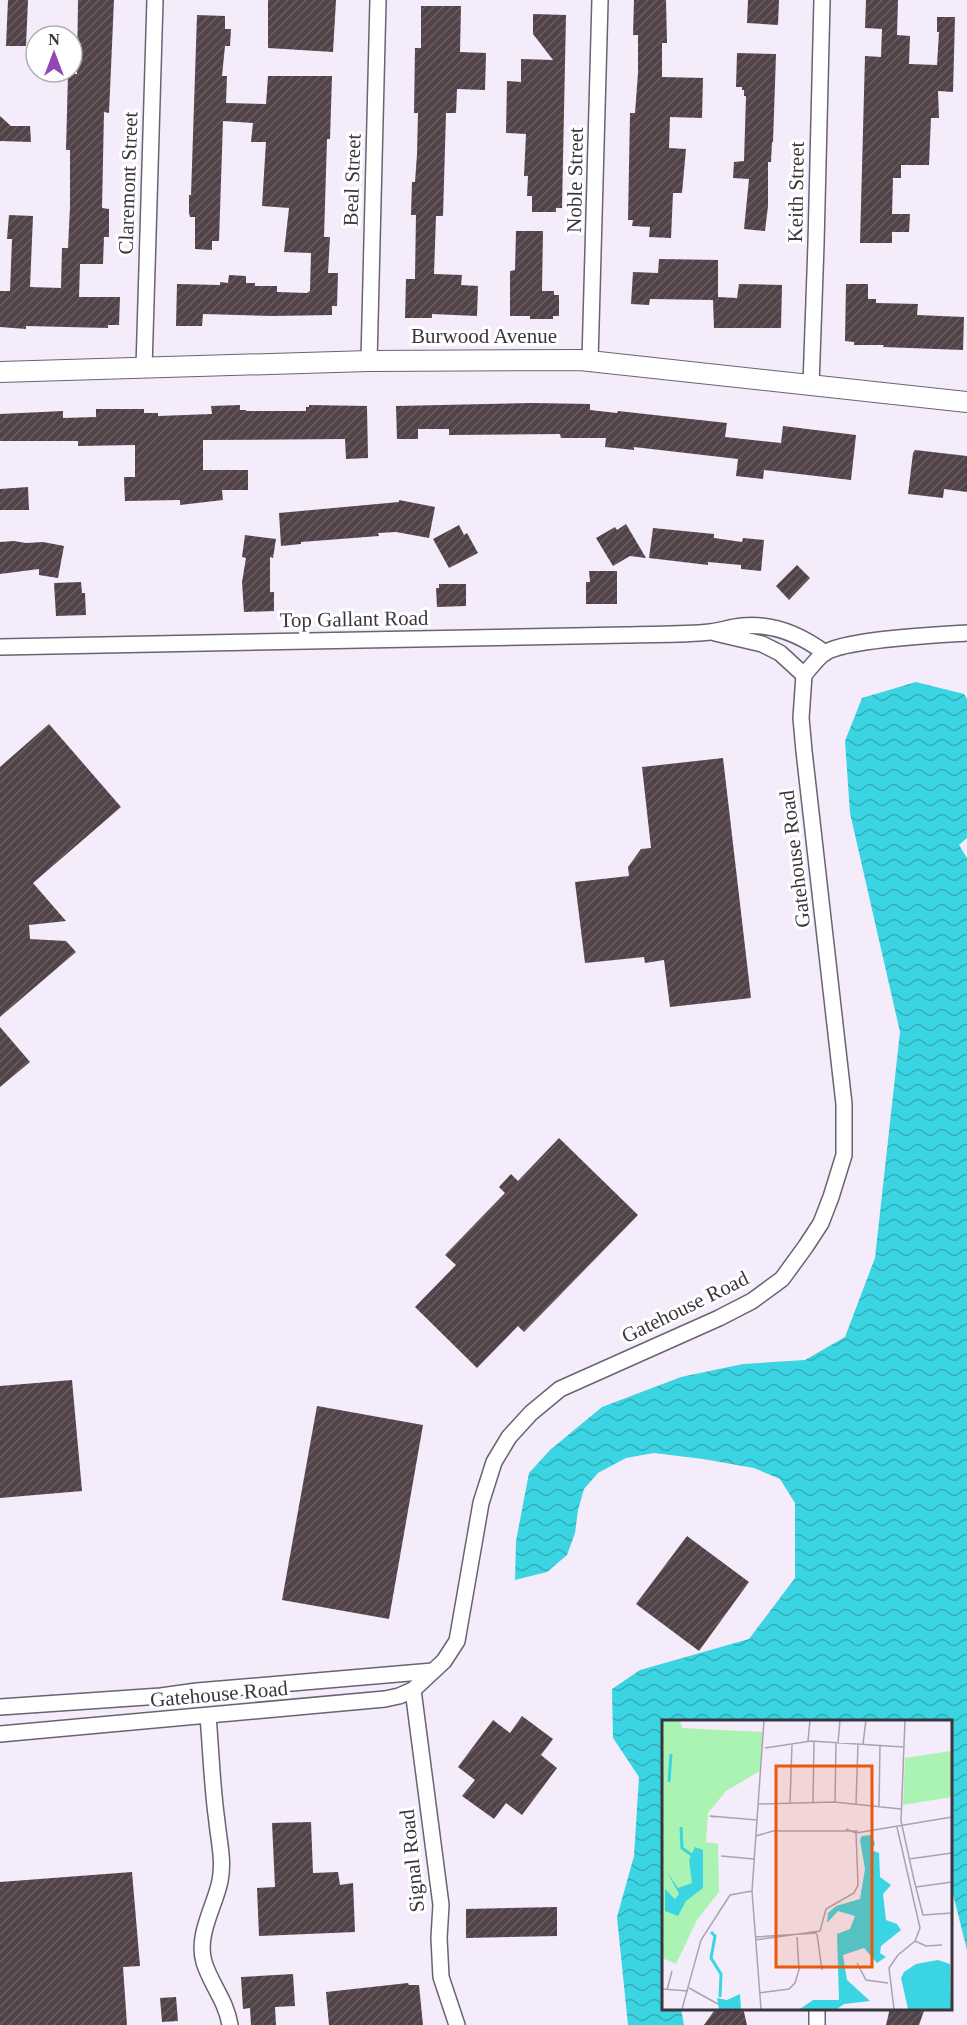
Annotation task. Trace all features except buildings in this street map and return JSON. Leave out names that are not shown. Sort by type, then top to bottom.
[{"type":"street","name":"Claremont Street","points":[[144,368],[155,0]]},
{"type":"street","name":"Beal Street","points":[[369,361],[378,0]]},
{"type":"street","name":"Noble Street","points":[[590,361],[600,0]]},
{"type":"street","name":"Keith Street","points":[[811,385],[822,0]]},
{"type":"street","name":"Burwood Avenue","points":[[0,372],[369,361],[501,359],[590,361],[967,402]]},
{"type":"street","name":"Top Gallant Road","points":[[0,647],[709,632],[741,626],[759,626],[775,628],[811,643],[825,653]]},
{"type":"street","name":"Top Gallant Road","points":[[709,632],[762,644],[780,653],[804,675]]},
{"type":"street","points":[[804,675],[825,653],[844,647],[888,639],[967,633]]},
{"type":"street","name":"Gatehouse Road","points":[[0,1734],[385,1699],[413,1690],[444,1661],[457,1641],[481,1503],[494,1462],[508,1437],[531,1413],[560,1389],[719,1318],[752,1301],[782,1279],[820,1223],[844,1155],[844,1104],[801,718],[804,675]]},
{"type":"street","name":"Gatehouse Road","points":[[0,1707],[161,1696],[433,1671]]},
{"type":"street","name":"Signal Road","points":[[413,1690],[441,1905],[439,1938],[441,1977],[457,2025]]},
{"type":"street","points":[[208,1716],[216,1821],[222,1864],[220,1881],[207,1921],[203,1942],[203,1961],[225,2005],[230,2025]]},
{"type":"water","points":[[916,682],[964,694],[967,699],[967,838],[959,845],[967,858],[967,1950],[952,1890],[952,1720],[662,1720],[662,2010],[681,2010],[684,2025],[628,2025],[617,1917],[634,1856],[639,1777],[613,1738],[612,1689],[640,1670],[749,1639],[795,1578],[795,1503],[780,1479],[754,1468],[654,1453],[626,1458],[598,1473],[584,1489],[575,1533],[567,1555],[547,1572],[515,1580],[516,1541],[529,1473],[550,1450],[602,1407],[681,1377],[743,1364],[805,1360],[845,1337],[875,1258],[900,1032],[850,813],[845,741],[862,698]]}]
